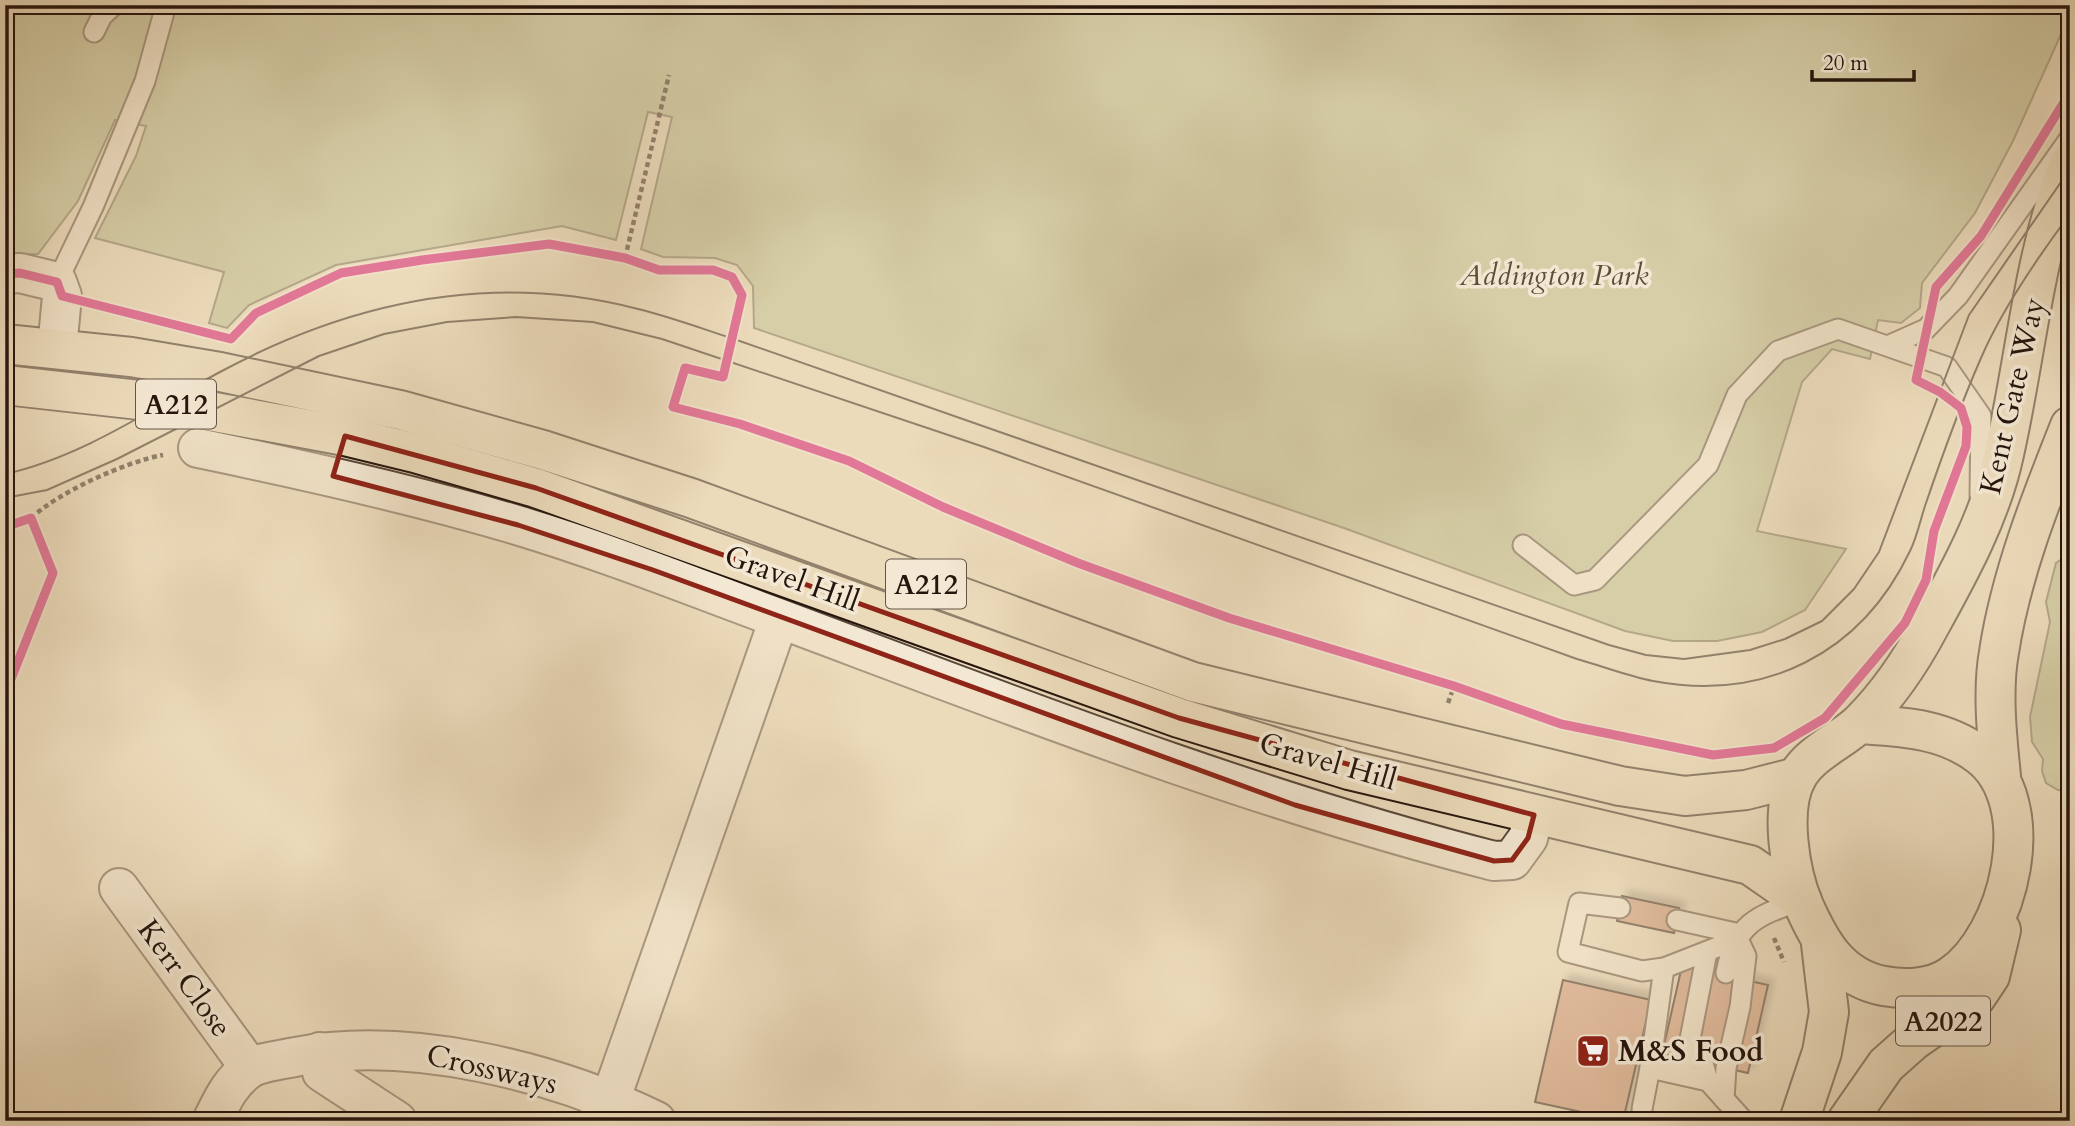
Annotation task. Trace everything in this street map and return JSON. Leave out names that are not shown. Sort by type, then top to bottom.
[{"type":"main road","name":"Kent Gate Way","points":[[1859,724],[1911,661],[1981,525],[2004,457],[2044,249],[2070,162]]},
{"type":"main road","name":"Gravel Hill","points":[[5,344],[220,372],[400,410],[543,450],[691,498],[1193,682],[1620,786],[1685,796],[1746,790],[1797,777]]},
{"type":"main road","name":"Gravel Hill","points":[[5,385],[166,402],[345,436],[536,488],[1180,718],[1531,826],[1750,865],[1802,901]]},
{"type":"main road","name":"Kent Gate Way","points":[[2001,776],[1997,739],[1998,654],[2037,510],[2070,426]]},
{"type":"main road","points":[[1799,1121],[1822,1052],[1829,1012],[1821,944],[1802,901],[1793,868],[1786,821],[1797,777],[1826,748],[1859,724],[1935,732],[1979,755],[2001,776],[2008,798],[2013,851],[2003,903],[1972,958],[1950,978],[1929,985],[1901,989],[1864,982],[1821,944]]},
{"type":"main road","name":"A2022","points":[[1847,1121],[1886,1065],[1913,1041],[1976,997],[1994,966],[2003,903]]},
{"type":"street","points":[[5,274],[20,273],[59,289],[57,349]]},
{"type":"street","points":[[333,476],[345,436]]},
{"type":"street","name":"Gravel Hill","points":[[198,448],[333,476],[518,525],[653,570],[1184,767],[1383,833],[1494,861],[1512,860],[1531,826]]},
{"type":"street","points":[[604,1110],[779,618]]},
{"type":"street","name":"Kerr Close","points":[[119,888],[250,1068]]},
{"type":"street","name":"Crossways","points":[[250,1068],[320,1052],[405,1050],[533,1076],[604,1110],[656,1121]]},
{"type":"street","points":[[320,1052],[322,1072],[397,1121]]},
{"type":"street","points":[[212,1121],[229,1088],[250,1068]]},
{"type":"lane","points":[[59,289],[145,82],[166,5]]},
{"type":"lane","points":[[1890,345],[1926,329],[1958,296],[2070,138]]},
{"type":"lane","points":[[1523,545],[1574,584],[1595,580],[1708,465],[1737,395],[1778,351],[1838,329],[1947,367],[1981,416],[1981,525]]},
{"type":"lane","points":[[1620,908],[1578,903],[1568,952],[1642,971],[1664,968],[1739,937],[1761,913],[1802,901]]},
{"type":"lane","points":[[1677,920],[1739,937]]},
{"type":"lane","points":[[1726,973],[1739,937]]},
{"type":"lane","points":[[1724,1098],[1726,1068],[1740,1007],[1746,956],[1739,937]]},
{"type":"lane","points":[[1683,1075],[1707,952]]},
{"type":"lane","points":[[1642,1109],[1664,968]]},
{"type":"lane","points":[[1650,1068],[1683,1075],[1706,1072],[1744,1121]]},
{"type":"path","points":[[625,258],[669,75]]},
{"type":"path","points":[[612,256],[636,262]]},
{"type":"path","points":[[18,522],[31,518],[41,509],[91,482],[149,457],[198,448]]},
{"type":"path","points":[[31,518],[35,529]]},
{"type":"path","points":[[1441,682],[1466,690]]},
{"type":"path","points":[[1448,703],[1454,686]]},
{"type":"highlighted area","points":[[345,436],[536,488],[1179,718],[1534,815],[1528,838],[1512,860],[1494,861],[1295,805],[653,570],[518,525],[333,476]]},
{"type":"green space","name":"Addington Park","points":[[5,5],[2070,5],[2070,14],[2013,141],[1975,213],[1922,283],[1920,308],[1901,323],[1878,320],[1870,359],[1832,349],[1802,382],[1757,531],[1846,549],[1805,610],[1762,632],[1717,641],[1673,641],[1625,631],[1344,528],[754,328],[753,286],[737,265],[715,258],[663,257],[641,249],[672,117],[648,112],[616,240],[562,226],[336,265],[249,305],[227,328],[209,323],[224,272],[95,238],[136,156],[146,126],[115,120],[78,201],[38,254],[5,255]]},
{"type":"green space","points":[[2070,554],[2070,791],[2058,790],[2046,783],[2042,771],[2043,759],[2032,742],[2030,717],[2050,622],[2046,602],[2056,563]]},
{"type":"building","points":[[1622,896],[1679,908],[1674,933],[1617,921]]},
{"type":"building","points":[[1682,966],[1768,985],[1748,1073],[1662,1054]]},
{"type":"building","name":"M&S Food","points":[[1563,980],[1651,1000],[1623,1121],[1535,1102]]},
{"type":"tram line","points":[[5,474],[34,466],[89,444],[270,347],[320,327],[372,311],[423,300],[476,294],[529,293],[583,298],[675,319],[1609,645],[1646,655],[1684,659],[1750,650],[1785,639],[1822,621],[1854,589],[1879,552],[1969,315],[2070,169]]},
{"type":"tram line","points":[[5,498],[47,490],[117,459],[319,356],[384,334],[447,322],[516,317],[593,322],[662,339],[984,447],[1577,659],[1653,681],[1694,686],[1734,684],[1771,676],[1805,662],[1837,643],[1865,618],[1889,587],[1912,546],[1973,376],[1999,321],[2021,284],[2070,214]]},
{"type":"cycle path","points":[[5,274],[20,273],[57,282],[62,296],[231,339],[256,313],[341,273],[422,260],[549,244],[625,258],[659,270],[713,270],[732,277],[742,295],[723,377],[685,368],[673,407],[740,424],[849,461],[943,507],[1078,563],[1229,618],[1454,686],[1561,724],[1713,755],[1774,748],[1825,718],[1905,623],[1926,580],[1934,531],[1966,446],[1967,427],[1961,408],[1940,392],[1916,380],[1936,287],[1981,236],[2064,102],[2070,87]]},
{"type":"cycle path","points":[[5,527],[31,518],[53,573],[5,694]]},
{"type":"place","name":"M&S Food","points":[[1593,1051]]}]
